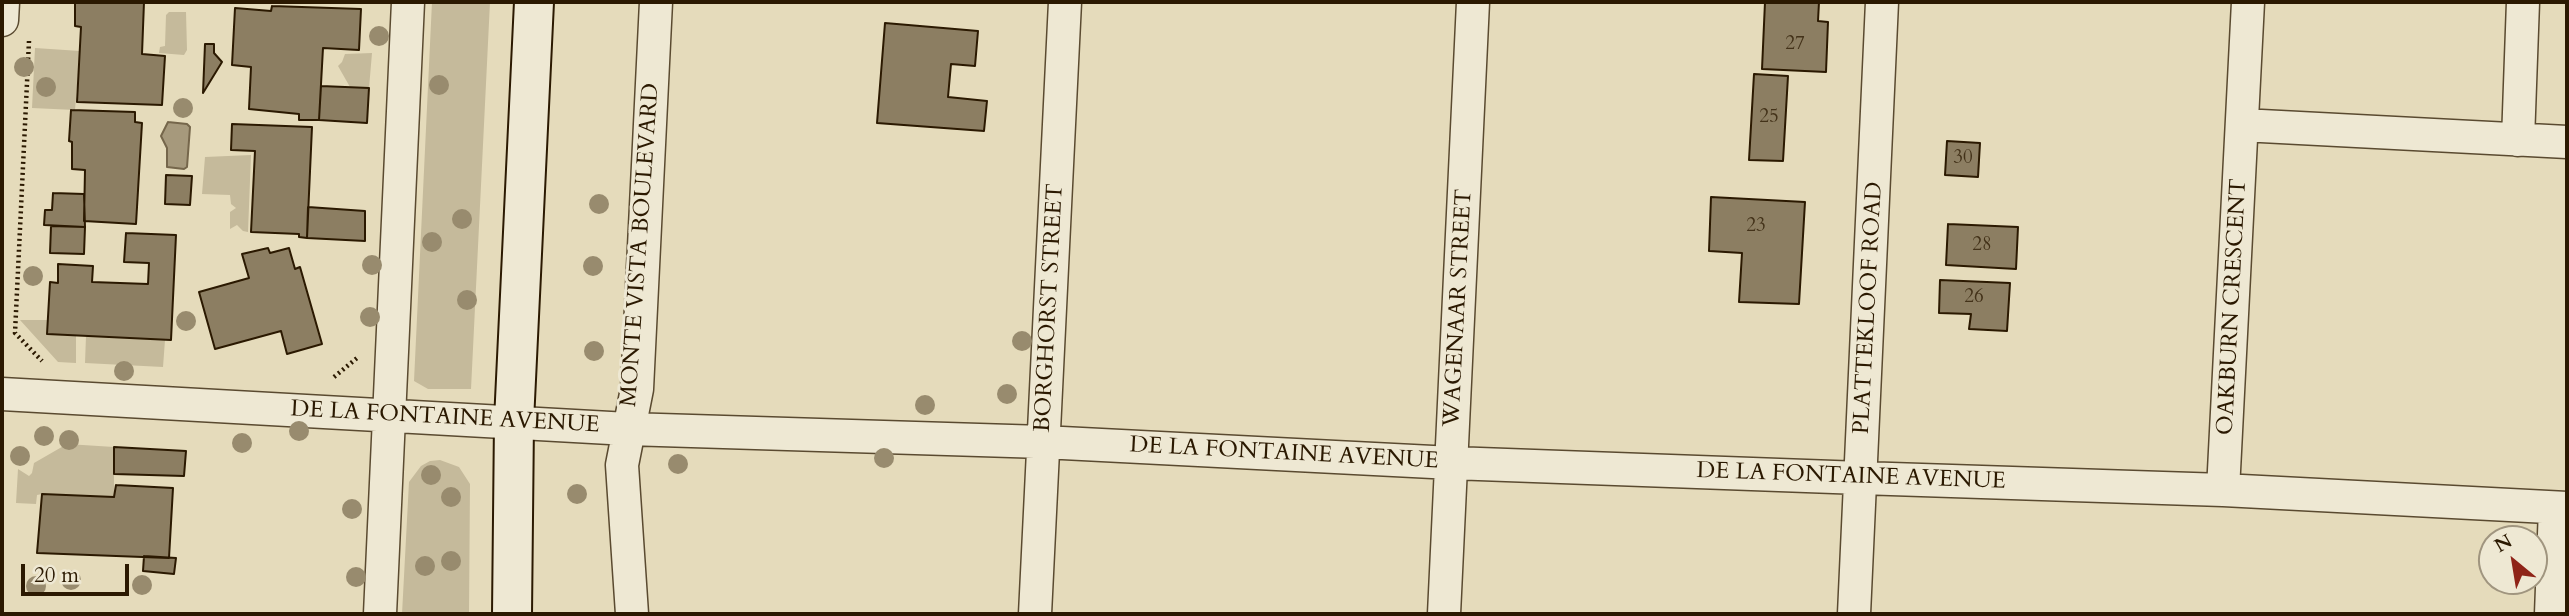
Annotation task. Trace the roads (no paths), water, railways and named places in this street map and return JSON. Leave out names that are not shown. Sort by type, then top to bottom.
[{"type":"main road","points":[[512,614],[514,421],[534,2]]},
{"type":"street","points":[[3,2],[16,25]]},
{"type":"street","points":[[380,614],[408,2]]},
{"type":"street","name":"MONTE VISTA BOULEVARD","points":[[632,614],[622,465],[637,389],[656,2]]},
{"type":"street","name":"BORGHORST STREET","points":[[1035,614],[1065,2]]},
{"type":"street","name":"WAGENAAR STREET","points":[[1444,614],[1473,2]]},
{"type":"street","name":"PLATTEKLOOF ROAD","points":[[1854,614],[1882,2]]},
{"type":"street","name":"OAKBURN CRESCENT","points":[[2223,489],[2248,2]]},
{"type":"street","points":[[2518,140],[2523,2]]},
{"type":"street","points":[[2242,125],[2567,142]]},
{"type":"street","name":"DE LA FONTAINE AVENUE","points":[[2,394],[628,429],[1043,442],[1451,463],[2223,489],[2561,508]]},
{"type":"street","points":[[2550,614],[2561,508]]}]
